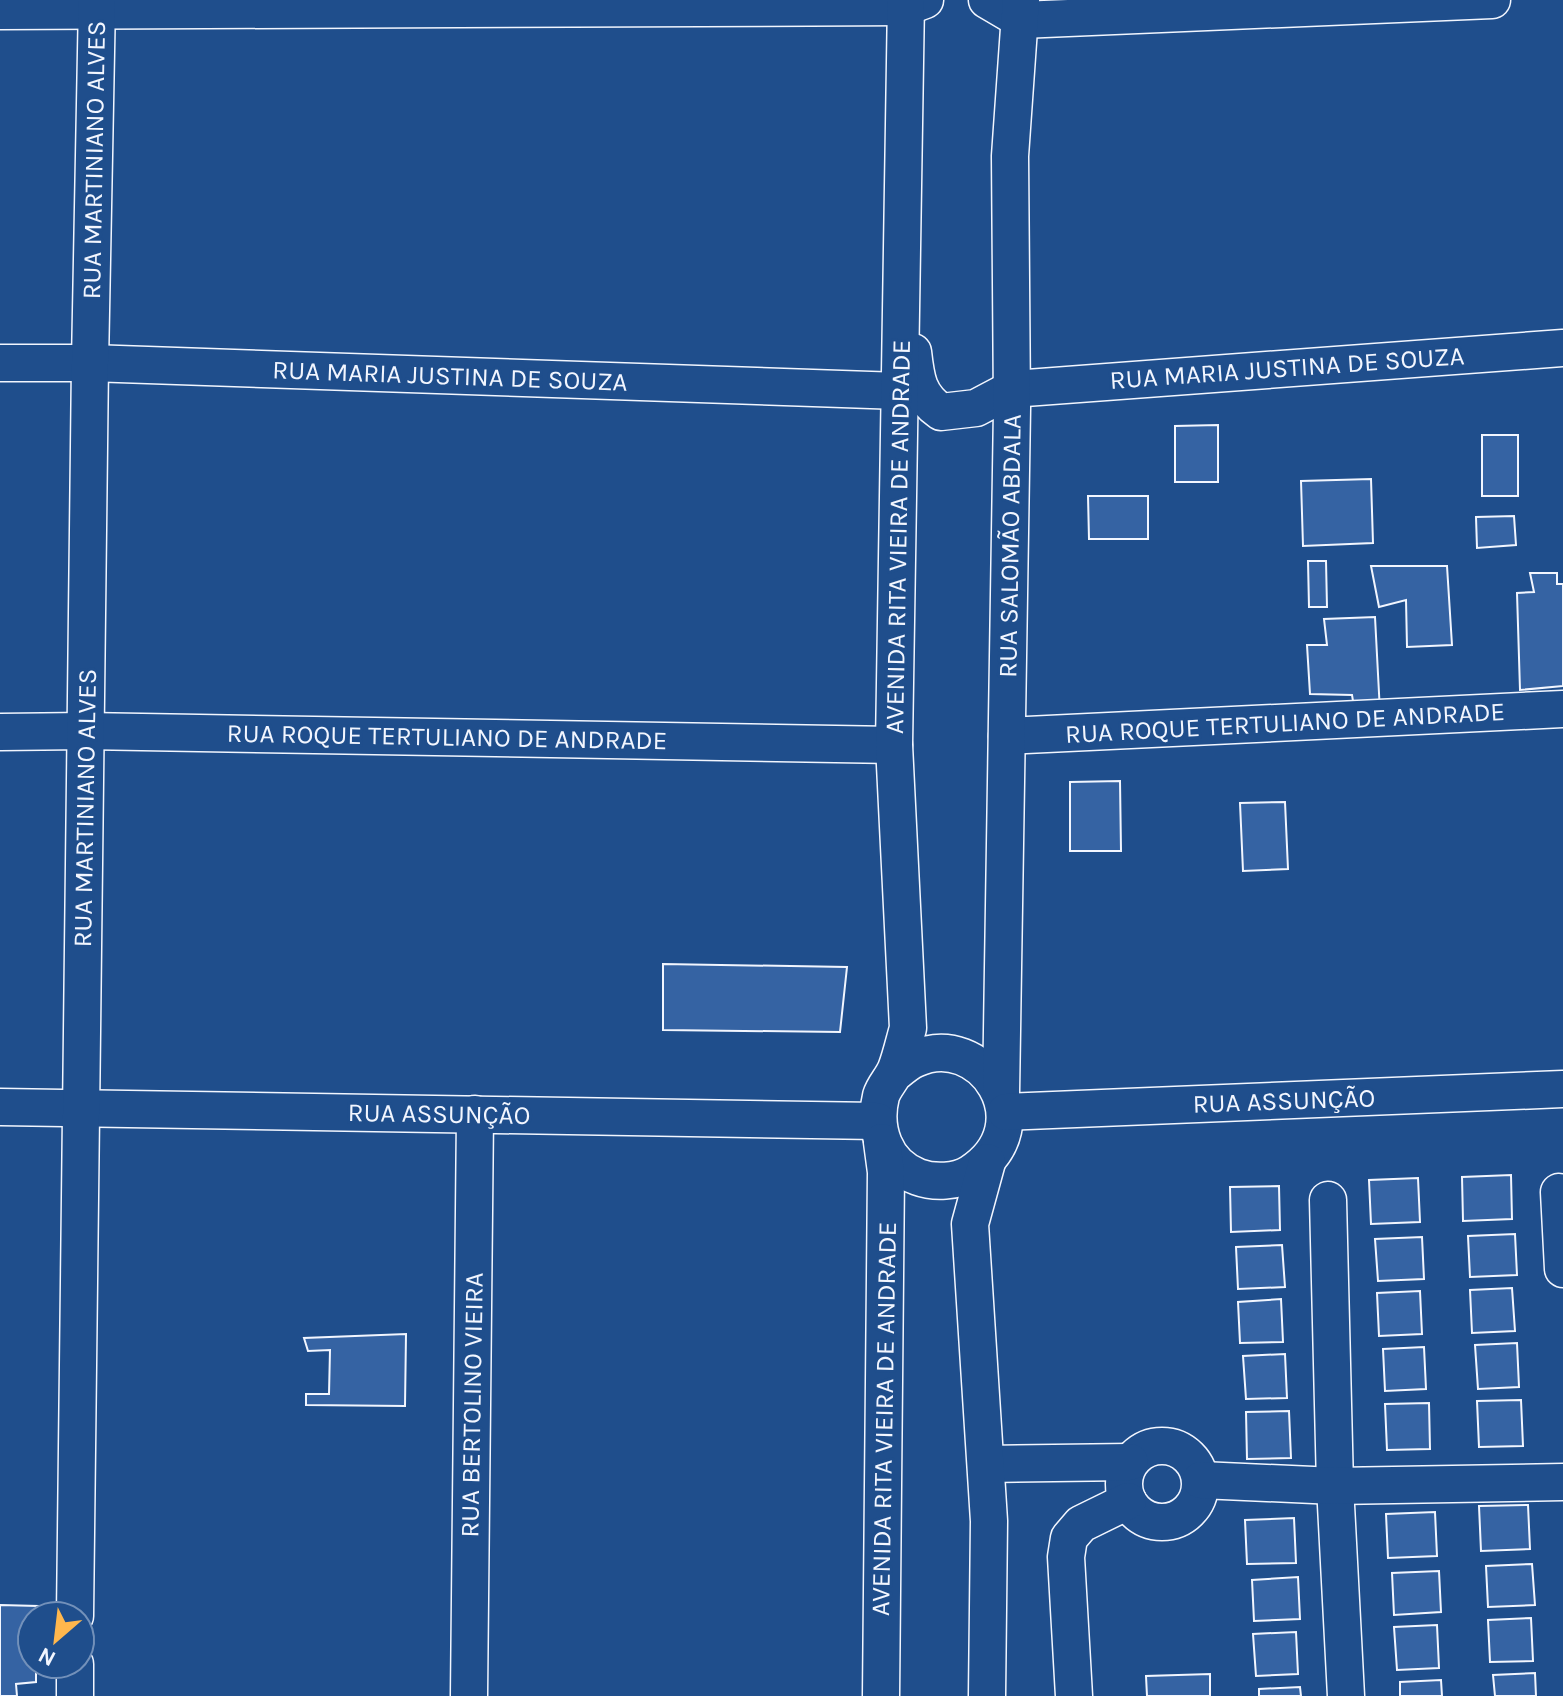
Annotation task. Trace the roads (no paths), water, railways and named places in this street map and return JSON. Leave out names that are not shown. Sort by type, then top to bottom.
[{"type":"street","points":[[987,0],[1021,10],[1492,0]]},
{"type":"street","points":[[0,11],[97,6],[913,2]]},
{"type":"street","name":"AVENIDA RITA VIEIRA DE ANDRADE","points":[[895,1073],[908,1028],[894,745],[902,280],[913,2]]},
{"type":"street","name":"RUA MARTINIANO ALVES","points":[[75,1600],[97,6]]},
{"type":"street","name":"RUA SALOMÃO ABDALA","points":[[1003,1103],[1012,389],[1010,156],[1021,10]]},
{"type":"street","points":[[902,280],[916,378],[920,392],[929,404],[941,412],[976,408],[1012,389]]},
{"type":"street","name":"RUA MARIA JUSTINA DE SOUZA","points":[[1012,389],[1563,348]]},
{"type":"street","name":"RUA MARIA JUSTINA DE SOUZA","points":[[0,363],[90,363],[900,391]]},
{"type":"street","name":"RUA ROQUE TERTULIANO DE ANDRADE","points":[[1007,736],[1563,709]]},
{"type":"street","name":"RUA ROQUE TERTULIANO DE ANDRADE","points":[[0,732],[894,745]]},
{"type":"street","points":[[987,1162],[966,1176],[942,1182],[918,1177],[896,1163],[880,1131],[882,1093],[895,1073],[916,1058],[940,1053],[965,1058],[986,1071],[1003,1103],[1001,1142],[987,1162],[970,1224],[989,1521],[987,1696]]},
{"type":"street","name":"RUA ASSUNÇÃO","points":[[1003,1103],[1563,1089]]},
{"type":"street","name":"RUA ASSUNÇÃO","points":[[0,1107],[475,1114],[880,1131]]},
{"type":"street","name":"RUA BERTOLINO VIEIRA","points":[[469,1696],[475,1114]]},
{"type":"street","name":"AVENIDA RITA VIEIRA DE ANDRADE","points":[[880,1131],[886,1188],[881,1696]]},
{"type":"street","points":[[1559,1192],[1563,1269]]},
{"type":"street","points":[[1328,1200],[1335,1486],[1346,1696]]},
{"type":"street","points":[[1165,1445],[1189,1456],[1201,1480],[1195,1505],[1186,1515],[1160,1523],[1147,1520],[1136,1512],[1124,1488],[1130,1462],[1139,1453],[1165,1445]]},
{"type":"street","points":[[986,1464],[1130,1462]]},
{"type":"street","points":[[1201,1480],[1335,1486],[1563,1482]]},
{"type":"street","points":[[1074,1696],[1066,1557],[1069,1538],[1081,1524],[1128,1501]]}]
